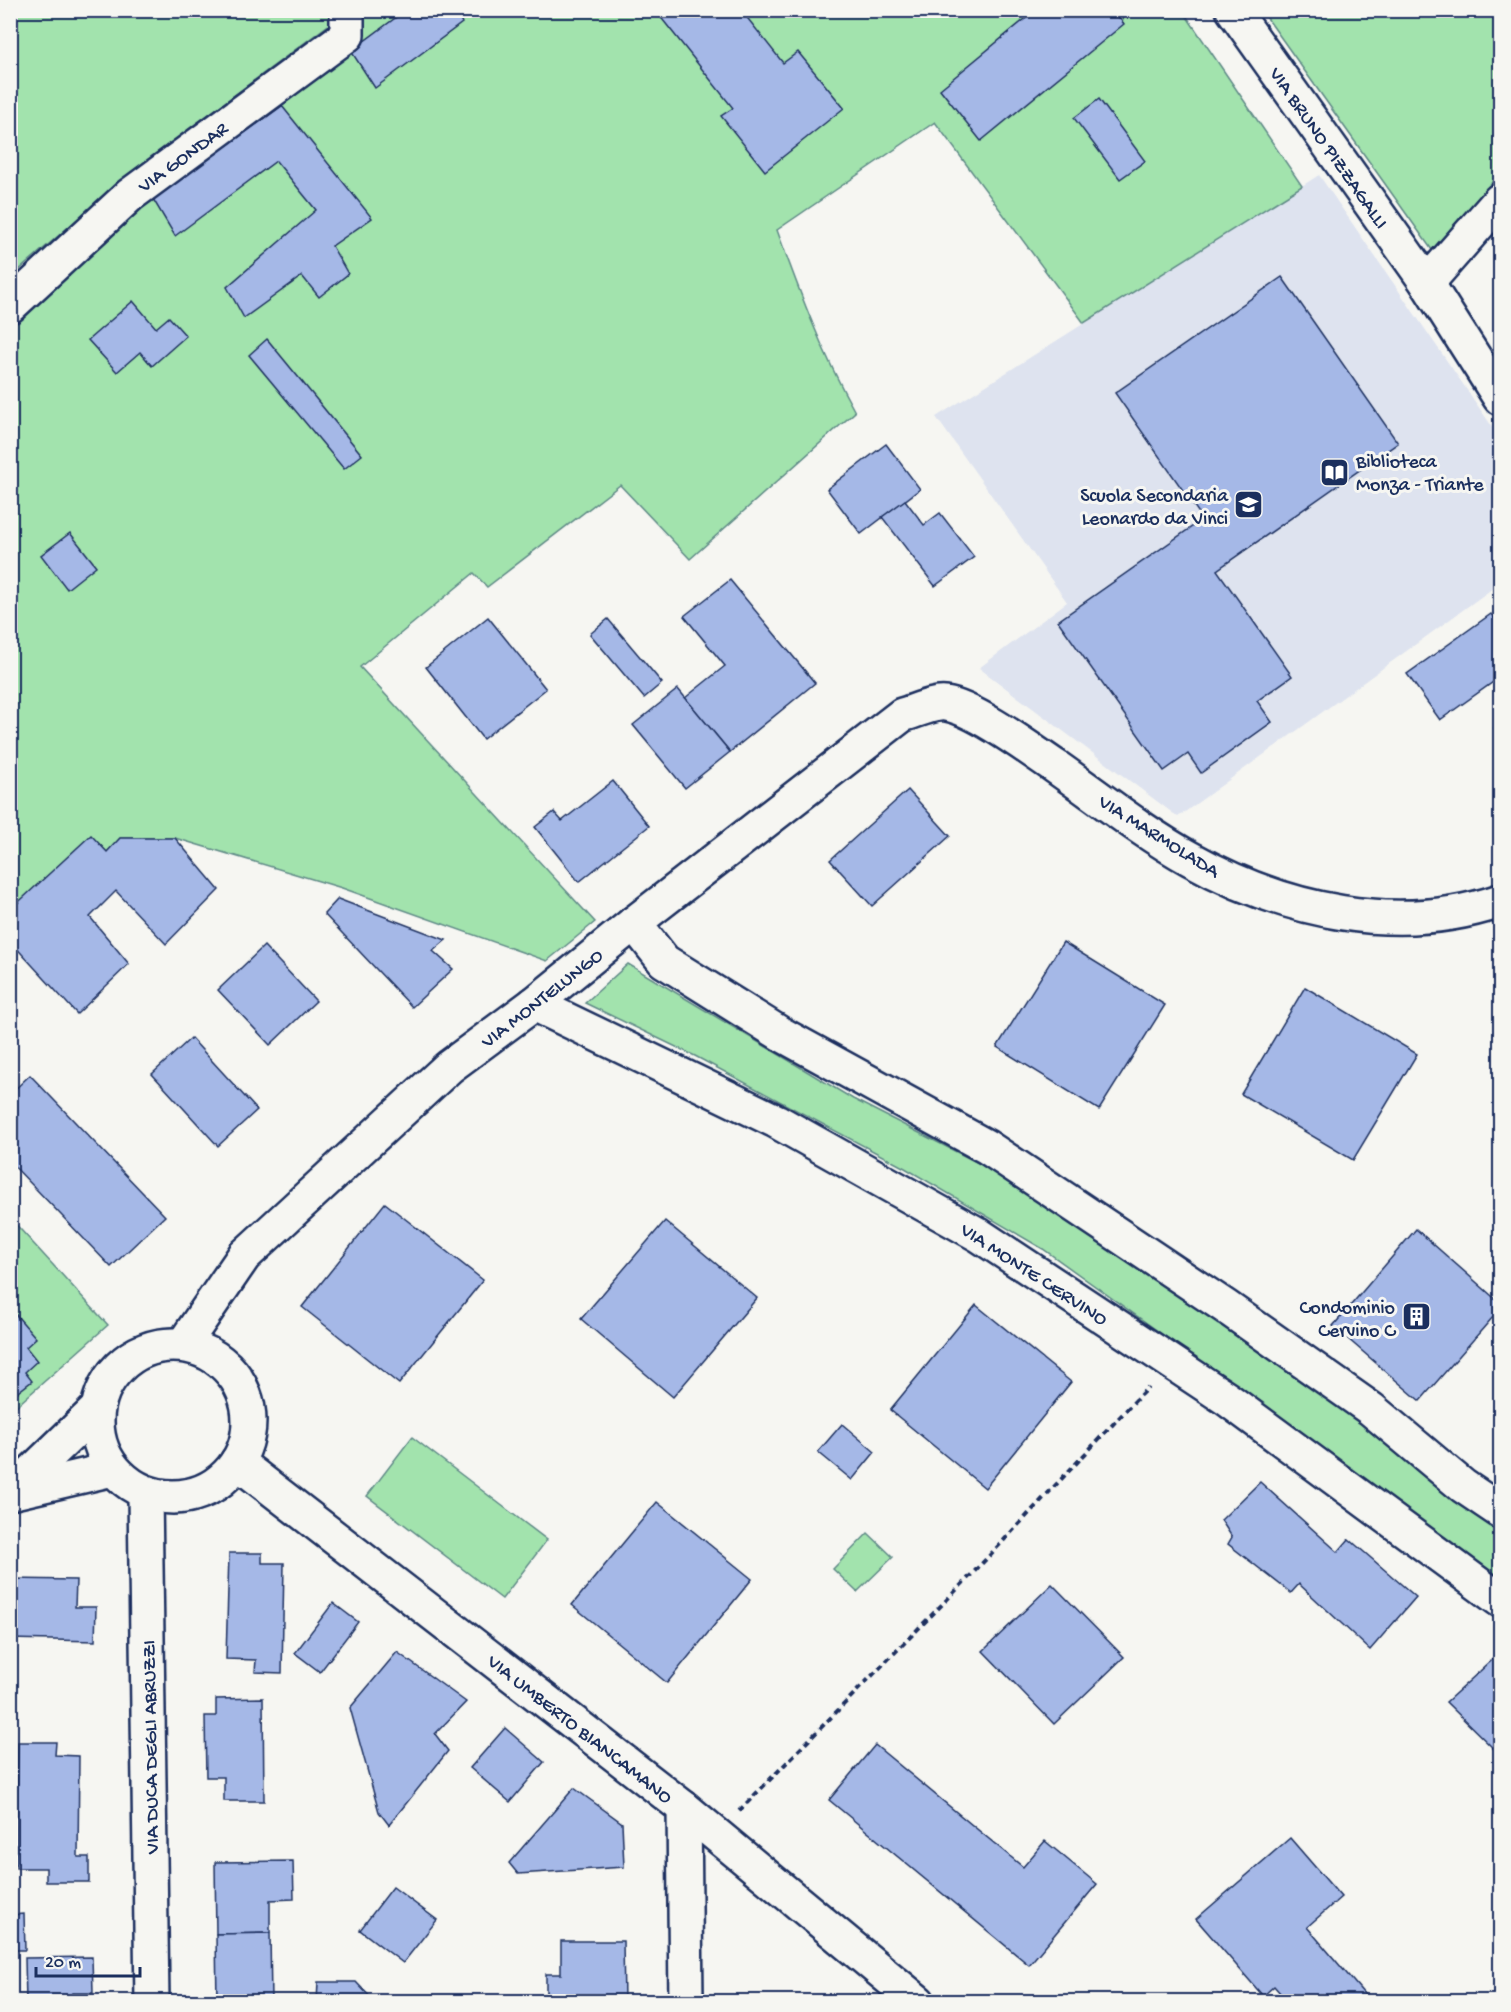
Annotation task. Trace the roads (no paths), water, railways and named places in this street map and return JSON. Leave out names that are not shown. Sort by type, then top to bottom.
[{"type":"street","name":"VIA GONDAR","points":[[10,306],[129,195],[347,35],[347,10]]},
{"type":"street","name":"VIA BRUNO PIZZAGALLI","points":[[1233,10],[1426,283],[1500,398]]},
{"type":"street","points":[[1426,283],[1500,200]]},
{"type":"street","name":"VIA MARMOLADA","points":[[945,703],[986,721],[1189,859],[1246,887],[1311,909],[1401,919],[1445,914],[1500,901]]},
{"type":"street","name":"VIA MONTELUNGO","points":[[183,1345],[244,1256],[449,1067],[534,1004],[634,923],[902,715],[945,703]]},
{"type":"street","points":[[634,923],[664,961],[781,1034],[997,1154],[1226,1307],[1371,1409],[1463,1486],[1500,1511]]},
{"type":"street","name":"VIA MONTE CERVINO","points":[[534,1004],[776,1121],[979,1235],[1227,1399],[1500,1600]]},
{"type":"street","points":[[183,1345],[210,1354],[230,1371],[241,1386],[249,1411],[248,1438],[237,1462],[219,1482],[190,1496],[172,1498],[145,1493],[133,1487],[113,1469],[100,1446],[96,1410],[105,1385],[123,1363],[146,1349],[183,1345]]},
{"type":"street","points":[[10,1493],[96,1410]]},
{"type":"street","name":"VIA UMBERTO BIANCAMANO","points":[[237,1462],[684,1808],[918,2001]]},
{"type":"street","points":[[10,1493],[113,1469]]},
{"type":"street","name":"VIA DUCA DEGLI ABRUZZI","points":[[145,1493],[152,2001]]},
{"type":"street","points":[[684,1808],[686,2001]]},
{"type":"place","name":"Biblioteca Monza - Triante","points":[[1335,472]]},
{"type":"place","name":"Scuola Secondaria Leonardo da Vinci","points":[[1249,505]]},
{"type":"place","name":"Condominio Cervino C","points":[[1416,1317]]}]
